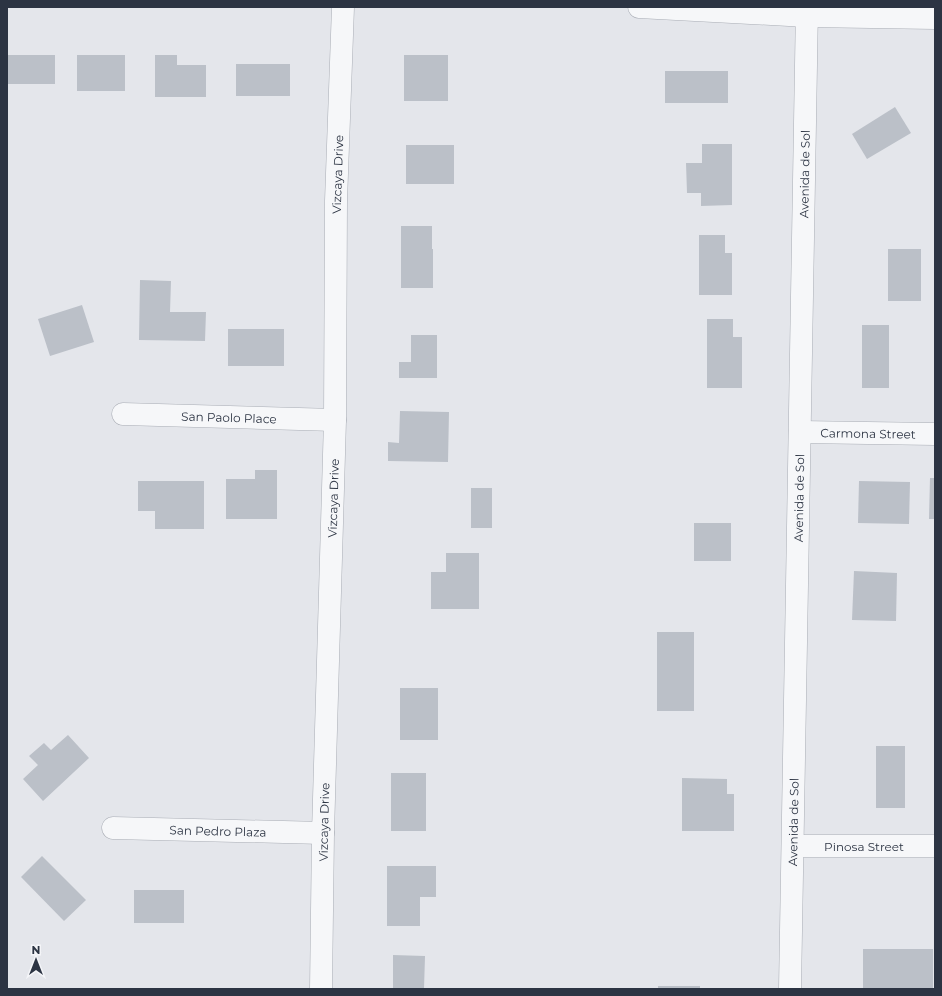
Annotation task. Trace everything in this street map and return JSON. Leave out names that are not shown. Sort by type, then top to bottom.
[{"type":"street","name":"Vizcaya Drive","points":[[321,989],[323,833],[335,420],[336,201],[343,7]]},
{"type":"street","points":[[639,7],[807,12],[935,18]]},
{"type":"street","name":"Avenida de Sol","points":[[790,989],[807,12]]},
{"type":"street","name":"San Paolo Place","points":[[123,414],[335,420]]},
{"type":"street","name":"Carmona Street","points":[[800,432],[935,434]]},
{"type":"street","name":"San Pedro Plaza","points":[[113,828],[323,833]]},
{"type":"street","name":"Pinosa Street","points":[[793,846],[935,846]]},
{"type":"building","points":[[7,55],[55,55],[55,84],[7,84]]},
{"type":"building","points":[[77,55],[125,55],[125,91],[77,91]]},
{"type":"building","points":[[155,55],[177,55],[177,65],[206,65],[206,97],[155,97]]},
{"type":"building","points":[[404,55],[448,55],[448,101],[404,101]]},
{"type":"building","points":[[236,64],[290,64],[290,96],[236,96]]},
{"type":"building","points":[[665,71],[728,71],[728,103],[665,103]]},
{"type":"building","points":[[895,107],[911,133],[867,159],[852,134]]},
{"type":"building","points":[[702,144],[732,144],[732,205],[701,206],[701,193],[687,193],[686,163],[702,163]]},
{"type":"building","points":[[406,145],[454,145],[454,184],[406,184]]},
{"type":"building","points":[[401,226],[432,226],[433,288],[401,288]]},
{"type":"building","points":[[699,235],[725,235],[725,253],[732,253],[732,295],[699,295]]},
{"type":"building","points":[[888,249],[921,249],[921,301],[888,301]]},
{"type":"building","points":[[140,280],[171,281],[170,312],[206,312],[205,341],[139,340]]},
{"type":"building","points":[[82,305],[94,342],[50,356],[38,319]]},
{"type":"building","points":[[707,319],[733,319],[733,337],[742,337],[742,388],[707,388]]},
{"type":"building","points":[[862,325],[889,325],[889,388],[862,388]]},
{"type":"building","points":[[228,329],[284,329],[284,366],[228,366]]},
{"type":"building","points":[[411,335],[437,335],[437,378],[399,378],[399,362],[411,362]]},
{"type":"building","points":[[400,411],[449,412],[448,462],[388,461],[388,442],[399,443]]},
{"type":"building","points":[[255,470],[277,470],[277,519],[226,519],[226,479],[255,479]]},
{"type":"building","points":[[930,478],[935,478],[935,519],[929,519]]},
{"type":"building","points":[[138,481],[204,481],[204,529],[155,529],[155,511],[138,511]]},
{"type":"building","points":[[859,481],[910,482],[909,524],[858,523]]},
{"type":"building","points":[[471,488],[492,488],[492,528],[471,528]]},
{"type":"building","points":[[694,523],[731,523],[731,561],[694,561]]},
{"type":"building","points":[[446,553],[479,553],[479,609],[431,609],[431,572],[446,572]]},
{"type":"building","points":[[854,571],[897,573],[896,621],[852,620]]},
{"type":"building","points":[[657,632],[694,632],[694,711],[657,711]]},
{"type":"building","points":[[400,688],[438,688],[438,740],[400,740]]},
{"type":"building","points":[[68,735],[89,758],[43,801],[23,779],[38,765],[29,756],[44,743],[51,750]]},
{"type":"building","points":[[876,746],[905,746],[905,808],[876,808]]},
{"type":"building","points":[[391,773],[426,773],[426,831],[391,831]]},
{"type":"building","points":[[682,778],[727,779],[727,794],[734,794],[734,831],[682,831]]},
{"type":"building","points":[[42,856],[86,900],[64,921],[21,877]]},
{"type":"building","points":[[387,866],[436,866],[436,897],[420,897],[420,926],[387,926]]},
{"type":"building","points":[[134,890],[184,890],[184,923],[134,923]]},
{"type":"building","points":[[863,949],[933,949],[933,989],[863,989]]},
{"type":"building","points":[[393,955],[425,956],[424,989],[393,989]]},
{"type":"building","points":[[658,986],[700,986],[700,989],[658,989]]}]
